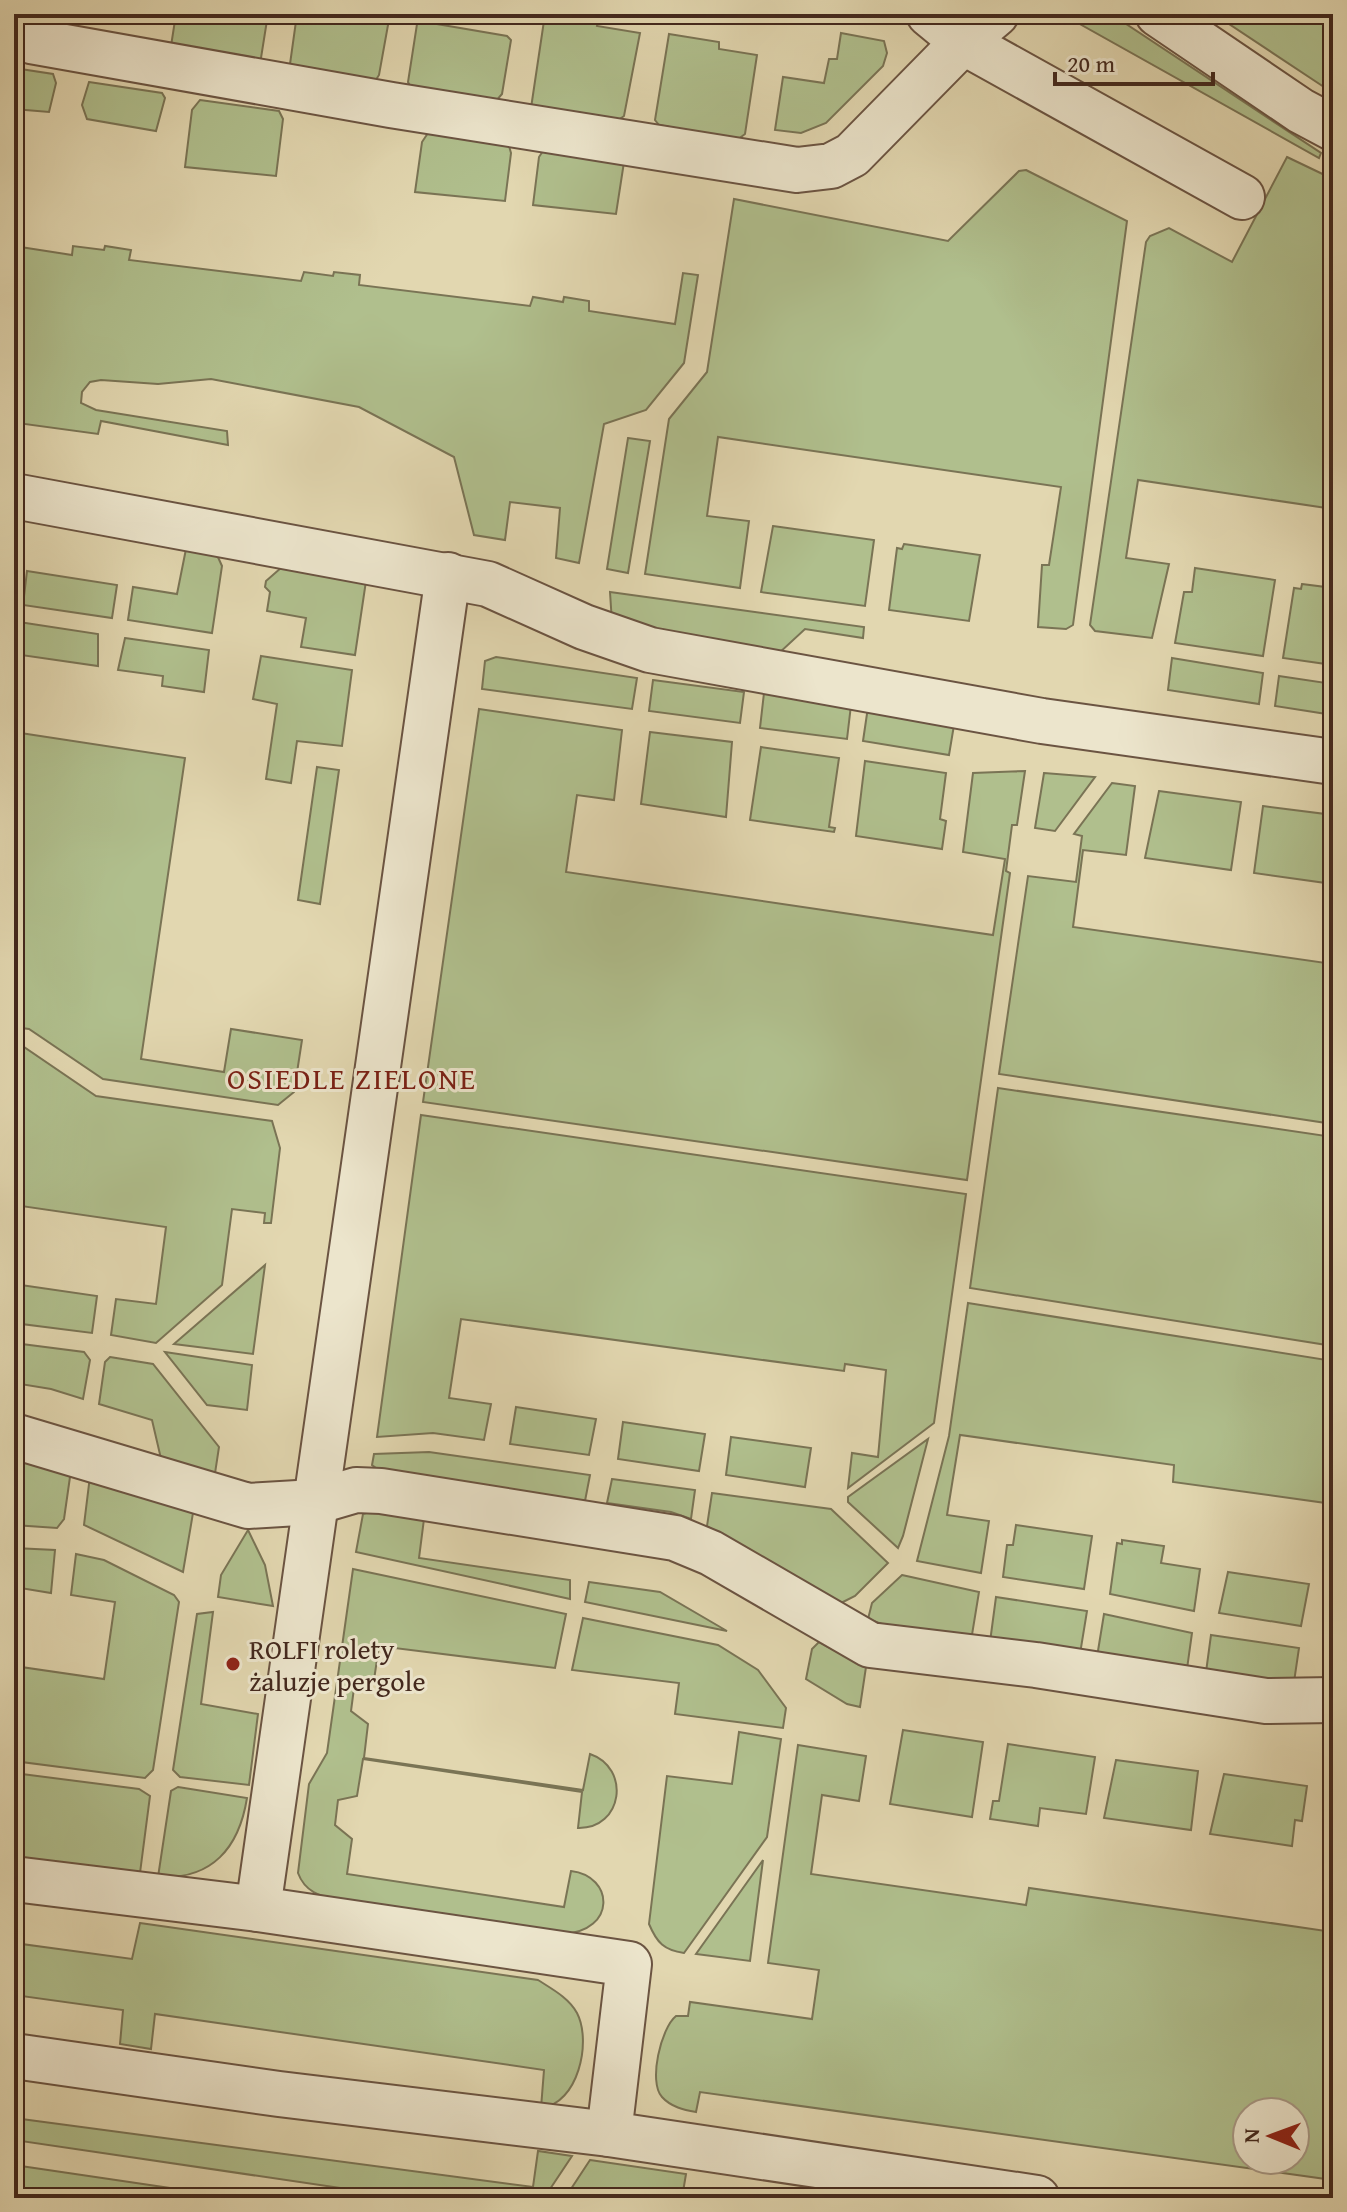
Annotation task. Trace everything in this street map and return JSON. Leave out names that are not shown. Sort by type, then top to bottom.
[{"type":"street","points":[[35,14],[31,41],[391,105],[797,170],[831,166],[852,155],[963,42],[996,14]]},
{"type":"street","points":[[929,14],[963,42],[1242,197]]},
{"type":"street","points":[[1158,14],[1301,111],[1333,128]]},
{"type":"street","points":[[14,496],[448,575],[513,593],[584,627],[650,650],[1042,721],[1333,762]]},
{"type":"street","points":[[258,1909],[448,575]]},
{"type":"street","points":[[14,1436],[31,1438],[248,1506],[315,1502],[356,1490],[381,1491],[675,1538],[711,1553],[870,1645],[1036,1665],[1266,1701],[1333,1700]]},
{"type":"street","points":[[14,1879],[258,1909],[629,1964],[609,2134]]},
{"type":"street","points":[[14,2056],[279,2094],[609,2134],[1037,2198]]},
{"type":"green space","points":[[176,14],[268,14],[261,58],[253,64],[171,46]]},
{"type":"green space","points":[[297,14],[390,14],[379,75],[374,83],[293,70],[290,64]]},
{"type":"green space","points":[[545,14],[599,15],[597,26],[640,33],[624,116],[617,121],[531,108]]},
{"type":"green space","points":[[1062,14],[1111,14],[1321,153],[1319,158]]},
{"type":"green space","points":[[1214,14],[1333,14],[1333,93]]},
{"type":"green space","points":[[425,22],[507,36],[511,40],[502,94],[496,101],[411,88],[408,82],[417,24]]},
{"type":"green space","points":[[841,33],[884,41],[887,53],[883,66],[826,123],[801,133],[775,130],[783,77],[824,83],[829,59],[837,59]]},
{"type":"green space","points":[[669,34],[719,42],[719,49],[757,55],[745,134],[737,140],[659,125],[655,120]]},
{"type":"green space","points":[[14,68],[53,74],[56,83],[49,112],[14,109]]},
{"type":"green space","points":[[89,82],[162,93],[165,98],[156,131],[87,119],[82,105]]},
{"type":"green space","points":[[200,100],[279,111],[283,119],[276,176],[185,167],[192,110]]},
{"type":"green space","points":[[428,133],[509,146],[511,153],[505,201],[415,192],[422,142]]},
{"type":"green space","points":[[543,151],[624,162],[616,214],[533,205],[539,157]]},
{"type":"green space","points":[[1287,157],[1333,179],[1333,509],[1138,480],[1126,558],[1169,564],[1152,638],[1095,631],[1090,625],[1146,242],[1150,236],[1169,228],[1232,262]]},
{"type":"green space","points":[[1026,170],[1127,221],[1073,625],[1066,629],[1038,627],[1042,565],[1049,565],[1061,487],[718,437],[707,516],[749,521],[740,588],[645,574],[669,419],[707,372],[734,199],[948,241],[1019,171]]},
{"type":"green space","points":[[14,246],[72,255],[73,246],[104,250],[105,246],[131,250],[129,260],[301,281],[304,272],[333,276],[334,272],[360,275],[359,285],[530,306],[533,297],[563,302],[564,297],[589,301],[589,311],[675,324],[683,273],[698,275],[684,363],[646,410],[604,424],[579,563],[556,558],[560,508],[510,502],[505,540],[474,535],[454,457],[359,407],[211,379],[158,384],[101,380],[90,382],[82,392],[81,403],[96,410],[227,431],[228,445],[101,421],[98,434],[18,423],[14,440]]},
{"type":"green space","points":[[628,438],[650,441],[628,573],[607,569]]},
{"type":"green space","points":[[773,526],[874,540],[865,606],[761,592]]},
{"type":"green space","points":[[904,544],[980,555],[969,621],[889,610],[897,548],[902,549]]},
{"type":"green space","points":[[186,549],[217,555],[222,566],[212,633],[128,620],[133,587],[177,594]]},
{"type":"green space","points":[[282,567],[366,581],[355,655],[301,647],[306,618],[267,611],[270,592],[265,587],[266,581]]},
{"type":"green space","points":[[1195,568],[1275,580],[1263,656],[1175,643],[1184,592],[1192,592]]},
{"type":"green space","points":[[27,571],[117,585],[112,618],[23,605]]},
{"type":"green space","points":[[1302,584],[1333,588],[1333,665],[1283,658],[1294,588],[1301,589]]},
{"type":"green space","points":[[610,592],[864,627],[863,638],[805,629],[777,655],[612,623]]},
{"type":"green space","points":[[19,622],[98,634],[98,666],[14,654]]},
{"type":"green space","points":[[125,638],[209,650],[204,692],[162,686],[163,676],[118,670]]},
{"type":"green space","points":[[261,656],[352,670],[342,746],[297,741],[291,783],[266,779],[277,704],[253,699]]},
{"type":"green space","points":[[496,657],[637,678],[632,709],[482,689],[485,661]]},
{"type":"green space","points":[[1172,658],[1263,673],[1259,704],[1168,690]]},
{"type":"green space","points":[[1279,676],[1333,684],[1333,715],[1275,706]]},
{"type":"green space","points":[[653,680],[744,692],[740,723],[649,711]]},
{"type":"green space","points":[[764,693],[851,705],[847,739],[760,728]]},
{"type":"green space","points":[[868,707],[955,719],[949,755],[863,741]]},
{"type":"green space","points":[[479,709],[622,730],[614,800],[577,795],[566,872],[993,935],[1005,859],[963,852],[973,773],[1025,771],[1017,825],[1012,825],[1006,871],[1010,873],[967,1180],[423,1102]]},
{"type":"green space","points":[[14,732],[185,758],[141,1059],[224,1072],[231,1029],[302,1040],[294,1092],[278,1105],[103,1079],[29,1029],[14,1027]]},
{"type":"green space","points":[[650,732],[732,742],[726,817],[641,804]]},
{"type":"green space","points":[[761,747],[839,758],[829,827],[835,828],[834,832],[750,820]]},
{"type":"green space","points":[[865,761],[946,773],[940,819],[946,821],[942,849],[856,836]]},
{"type":"green space","points":[[317,767],[339,770],[320,904],[298,900]]},
{"type":"green space","points":[[1044,773],[1095,777],[1055,831],[1035,828]]},
{"type":"green space","points":[[1112,783],[1135,786],[1126,855],[1083,850],[1073,927],[1333,964],[1333,1124],[999,1074],[1028,876],[1076,882],[1082,836],[1074,834]]},
{"type":"green space","points":[[1159,791],[1241,802],[1231,870],[1145,858]]},
{"type":"green space","points":[[1263,806],[1333,815],[1333,884],[1254,873]]},
{"type":"green space","points":[[14,1044],[21,1045],[96,1096],[272,1121],[280,1148],[271,1223],[264,1223],[265,1213],[232,1209],[222,1285],[156,1343],[111,1335],[116,1299],[156,1304],[166,1227],[14,1205]]},
{"type":"green space","points":[[998,1088],[1333,1137],[1333,1346],[970,1288]]},
{"type":"green space","points":[[421,1115],[966,1194],[934,1423],[848,1488],[852,1453],[878,1457],[886,1370],[845,1364],[844,1371],[461,1319],[449,1398],[491,1404],[484,1440],[433,1433],[377,1437]]},
{"type":"green space","points":[[265,1265],[253,1354],[174,1344]]},
{"type":"green space","points":[[14,1284],[97,1296],[92,1333],[14,1323]]},
{"type":"green space","points":[[968,1303],[1333,1361],[1333,1504],[1173,1482],[1174,1465],[960,1435],[947,1515],[989,1521],[981,1573],[917,1561],[949,1436]]},
{"type":"green space","points":[[14,1343],[84,1352],[90,1360],[83,1399],[51,1389],[14,1383]]},
{"type":"green space","points":[[165,1352],[252,1365],[247,1410],[207,1405]]},
{"type":"green space","points":[[110,1357],[153,1364],[219,1447],[214,1480],[162,1463],[152,1420],[99,1404],[105,1362]]},
{"type":"green space","points":[[516,1407],[596,1419],[589,1455],[510,1444]]},
{"type":"green space","points":[[623,1422],[705,1434],[699,1471],[618,1459]]},
{"type":"green space","points":[[731,1437],[811,1448],[805,1487],[726,1475]]},
{"type":"green space","points":[[928,1439],[898,1548],[848,1502],[848,1497]]},
{"type":"green space","points":[[429,1452],[590,1475],[585,1501],[380,1471],[372,1465],[374,1454]]},
{"type":"green space","points":[[14,1459],[71,1470],[64,1519],[57,1528],[14,1525]]},
{"type":"green space","points":[[90,1476],[193,1513],[183,1572],[84,1525]]},
{"type":"green space","points":[[612,1479],[695,1490],[691,1519],[671,1512],[607,1503]]},
{"type":"green space","points":[[712,1493],[831,1509],[888,1563],[855,1596],[839,1604],[707,1526]]},
{"type":"green space","points":[[372,1511],[424,1519],[419,1558],[570,1580],[570,1599],[356,1552],[363,1514]]},
{"type":"green space","points":[[1016,1525],[1092,1536],[1084,1589],[1003,1577],[1007,1545],[1013,1545]]},
{"type":"green space","points":[[248,1530],[265,1565],[273,1606],[218,1597],[221,1575]]},
{"type":"green space","points":[[1122,1540],[1164,1546],[1161,1563],[1200,1569],[1194,1611],[1110,1594],[1117,1543],[1122,1544]]},
{"type":"green space","points":[[14,1548],[55,1550],[51,1593],[14,1587]]},
{"type":"green space","points":[[76,1554],[104,1560],[174,1595],[179,1602],[153,1770],[145,1778],[14,1761],[14,1666],[104,1679],[115,1602],[71,1595]]},
{"type":"green space","points":[[353,1569],[566,1614],[555,1668],[379,1646],[374,1680],[354,1688],[351,1711],[368,1724],[364,1758],[583,1790],[590,1754],[603,1761],[612,1772],[616,1797],[605,1819],[593,1826],[578,1828],[582,1792],[363,1759],[357,1796],[338,1800],[335,1825],[352,1839],[347,1874],[564,1907],[571,1871],[585,1875],[602,1892],[601,1914],[593,1924],[581,1931],[563,1934],[338,1901],[305,1885],[298,1873],[309,1784],[327,1753]]},
{"type":"green space","points":[[1228,1572],[1309,1584],[1301,1626],[1219,1613]]},
{"type":"green space","points":[[902,1575],[979,1592],[971,1641],[904,1632],[868,1619],[872,1603]]},
{"type":"green space","points":[[589,1582],[660,1592],[727,1631],[585,1602]]},
{"type":"green space","points":[[996,1597],[1087,1611],[1080,1654],[990,1642]]},
{"type":"green space","points":[[213,1612],[201,1704],[258,1714],[249,1785],[180,1777],[173,1770],[197,1614]]},
{"type":"green space","points":[[1104,1614],[1192,1633],[1187,1669],[1097,1657]]},
{"type":"green space","points":[[583,1618],[718,1645],[758,1670],[786,1708],[783,1728],[675,1714],[679,1683],[572,1670]]},
{"type":"green space","points":[[1211,1635],[1299,1648],[1294,1682],[1206,1672]]},
{"type":"green space","points":[[819,1642],[866,1667],[860,1707],[847,1704],[806,1679],[812,1649]]},
{"type":"green space","points":[[903,1730],[983,1742],[972,1817],[890,1804]]},
{"type":"green space","points":[[739,1732],[781,1739],[767,1837],[684,1953],[677,1952],[662,1944],[649,1924],[667,1776],[732,1784]]},
{"type":"green space","points":[[1008,1744],[1095,1757],[1086,1814],[1040,1808],[1038,1826],[990,1819],[993,1801],[999,1801]]},
{"type":"green space","points":[[798,1745],[866,1756],[859,1801],[822,1795],[811,1874],[1026,1905],[1029,1888],[1333,1932],[1333,2180],[1304,2176],[1311,2176],[1311,2096],[1231,2096],[1231,2166],[700,2092],[696,2112],[682,2109],[662,2097],[656,2080],[661,2043],[676,2016],[688,2016],[690,2002],[812,2019],[819,1970],[768,1963]]},
{"type":"green space","points":[[1116,1760],[1198,1771],[1191,1830],[1104,1818]]},
{"type":"green space","points":[[14,1773],[139,1789],[150,1796],[140,1873],[14,1857]]},
{"type":"green space","points":[[1224,1774],[1307,1786],[1302,1821],[1295,1820],[1292,1846],[1210,1834]]},
{"type":"green space","points":[[178,1787],[247,1798],[237,1832],[220,1857],[194,1873],[158,1877],[171,1791]]},
{"type":"green space","points":[[763,1860],[750,1961],[696,1954]]},
{"type":"green space","points":[[140,1923],[538,1980],[565,1998],[577,2013],[583,2040],[578,2070],[564,2096],[554,2104],[541,2108],[544,2070],[155,2014],[151,2049],[120,2044],[123,2010],[14,1995],[14,1943],[132,1959]]},
{"type":"green space","points":[[14,2118],[533,2187],[538,2151],[572,2156],[544,2198],[408,2198],[14,2140]]},
{"type":"green space","points":[[590,2160],[686,2174],[682,2198],[565,2198]]},
{"type":"green space","points":[[14,2165],[238,2198],[14,2198]]},
{"type":"place","name":"ROLFI rolety żaluzje pergole","points":[[233,1664]]},
{"type":"district","name":"OSIEDLE ZIELONE","points":[[352,1078]]}]
